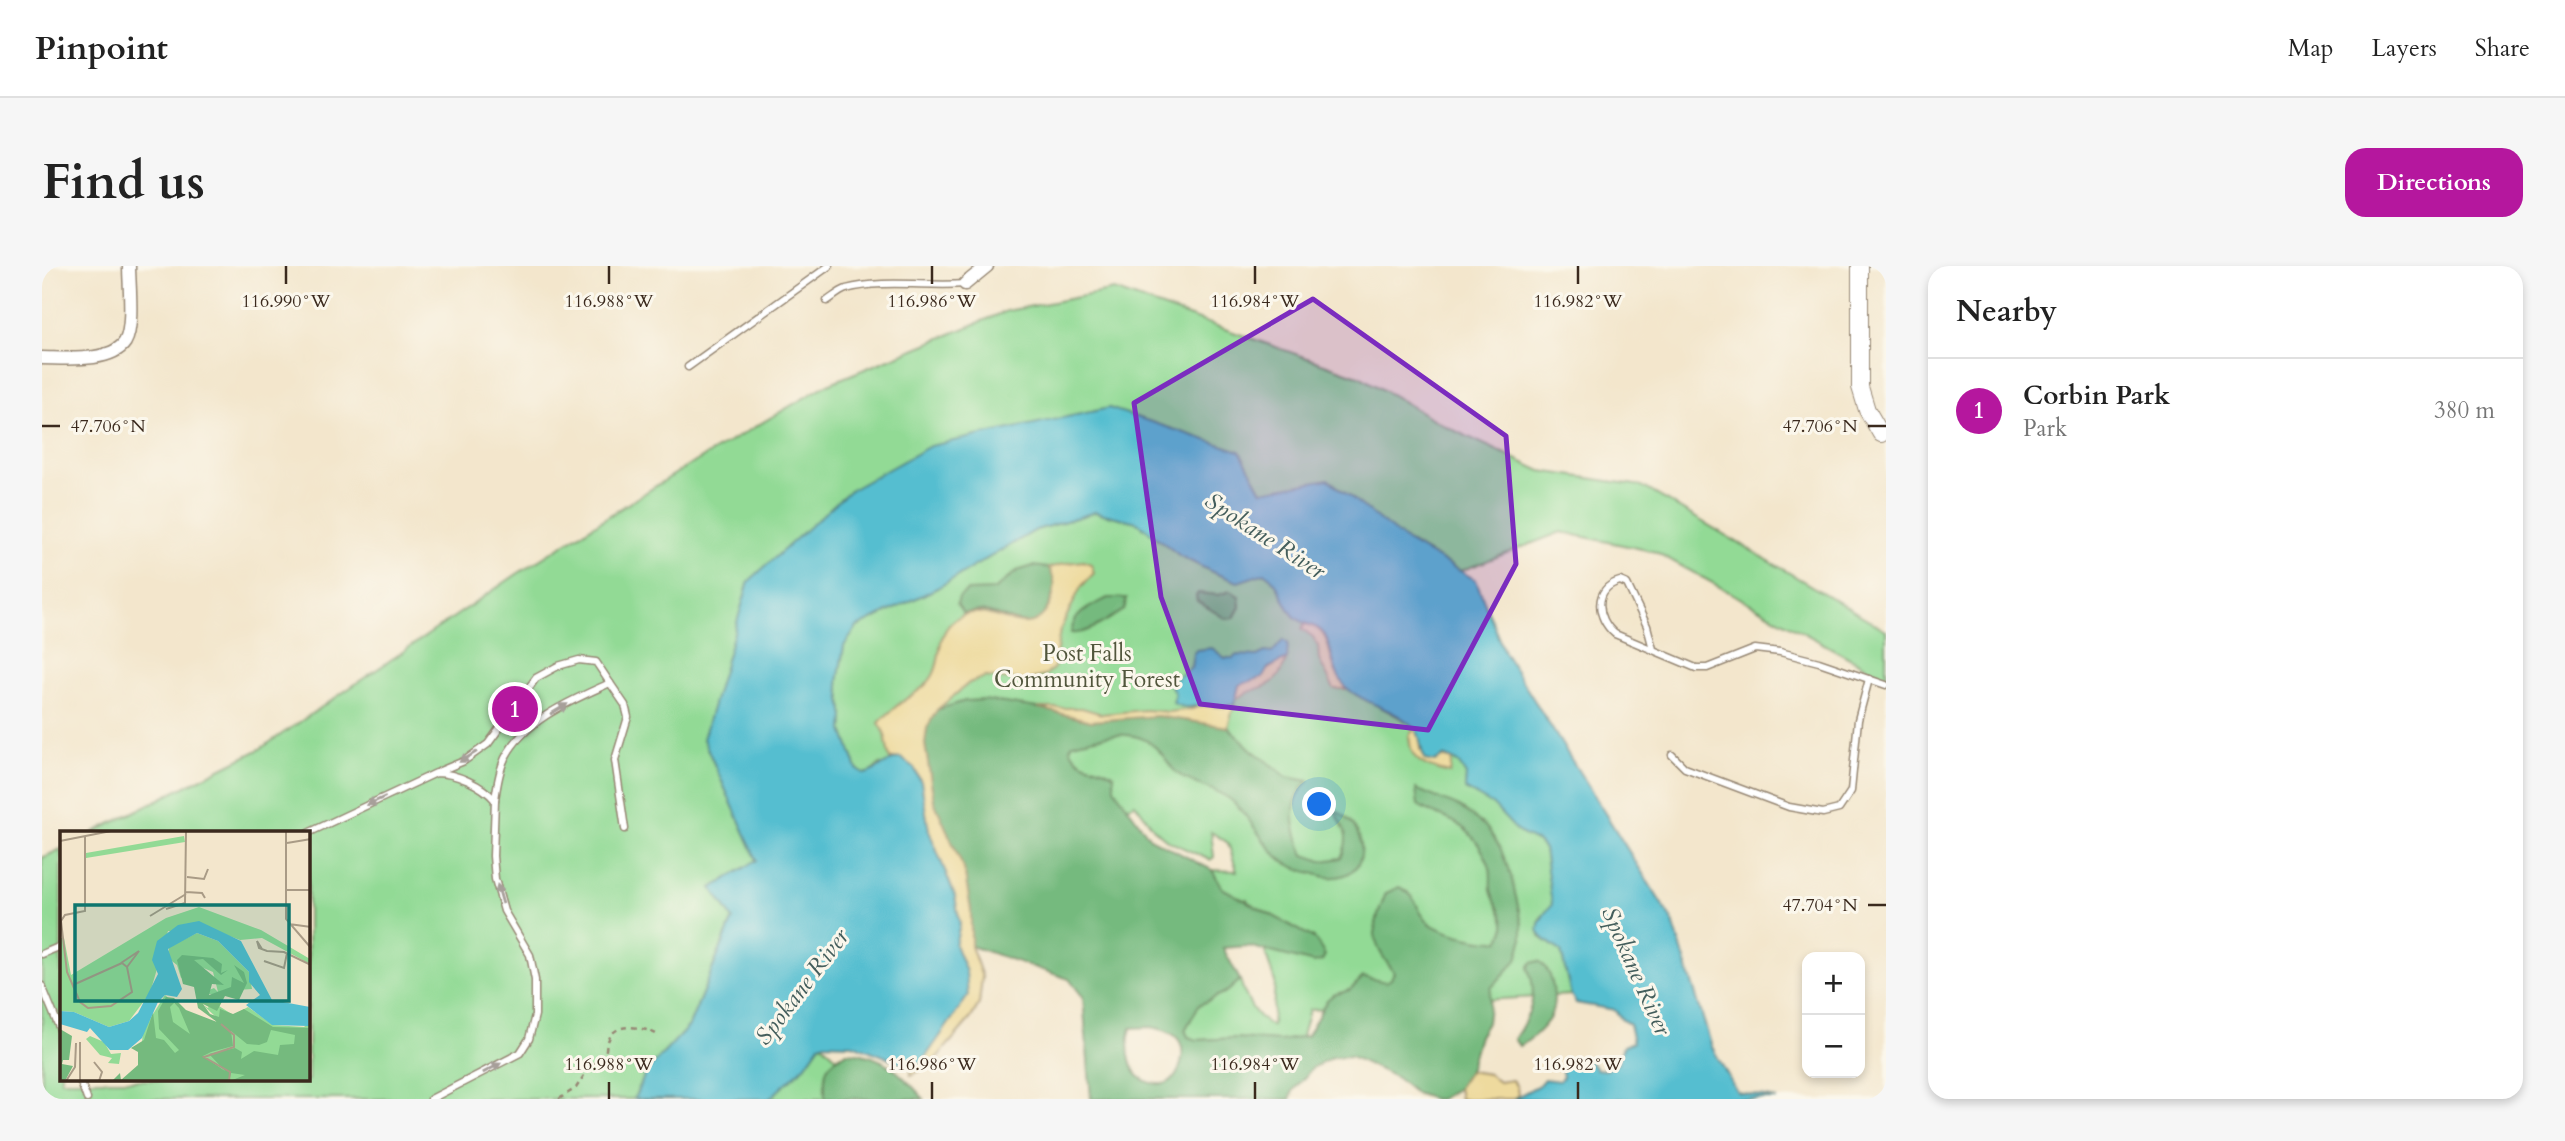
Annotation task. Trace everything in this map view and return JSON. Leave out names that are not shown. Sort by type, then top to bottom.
[{"type":"street","points":[[42,358],[96,357],[113,351],[125,342],[130,324],[129,266]]},
{"type":"street","points":[[965,284],[987,266]]},
{"type":"street","points":[[1860,266],[1860,387],[1867,410],[1884,435]]},
{"type":"lane","points":[[688,367],[829,266]]},
{"type":"lane","points":[[827,301],[844,290],[860,287],[891,284],[965,284]]},
{"type":"lane","points":[[1653,649],[1647,626],[1627,584],[1620,580],[1611,583],[1603,590],[1600,603],[1601,615],[1607,627],[1615,634],[1696,668],[1707,668],[1755,649],[1780,652],[1846,670],[1886,685]]},
{"type":"lane","points":[[310,832],[464,761],[488,744],[536,678],[558,666],[579,660],[596,662],[625,705],[628,718],[615,760],[625,829]]},
{"type":"lane","points":[[1672,755],[1685,768],[1789,807],[1823,813],[1839,809],[1852,791],[1858,720],[1869,679]]},
{"type":"lane","points":[[431,1099],[520,1053],[529,1039],[535,1015],[535,980],[530,955],[504,911],[495,879],[495,800],[499,775],[506,757],[537,721],[610,682]]},
{"type":"lane","points":[[436,773],[444,773],[477,786],[487,791],[495,800]]},
{"type":"lane","points":[[42,954],[60,946]]},
{"type":"lane","points":[[42,986],[60,1030]]},
{"type":"lane","points":[[81,1082],[87,1099]]},
{"type":"path","points":[[559,1099],[576,1088],[590,1066],[605,1057],[613,1033],[621,1028],[641,1028],[656,1034]]},
{"type":"highlighted area","points":[[1313,299],[1506,436],[1516,564],[1428,730],[1200,704],[1161,597],[1134,403]]},
{"type":"green space","points":[[1114,290],[1361,377],[1445,426],[1541,471],[1642,486],[1886,630],[1886,678],[1656,552],[1561,532],[1461,571],[1405,540],[1262,491],[1109,408],[703,739],[757,860],[712,888],[733,919],[689,1026],[646,1072],[634,1099],[42,1099],[42,858],[60,849],[60,1082],[310,1082],[310,831],[96,831],[260,749],[517,574],[678,472],[828,384],[1007,311]]},
{"type":"green space","name":"Post Falls Community Forest","points":[[1095,512],[1137,522],[1180,556],[1212,572],[1238,581],[1265,573],[1274,579],[1293,615],[1316,626],[1348,689],[1411,724],[1420,736],[1443,756],[1458,762],[1466,775],[1465,789],[1494,805],[1518,832],[1538,842],[1544,849],[1553,904],[1539,920],[1540,937],[1561,951],[1571,995],[1309,1010],[1286,1099],[1238,1038],[1197,1040],[1188,1037],[1185,1030],[1199,1005],[1228,991],[1240,980],[1252,1007],[1260,1018],[1272,1026],[1275,982],[1247,899],[1243,901],[1222,888],[1212,870],[1237,871],[1228,843],[1211,832],[1214,857],[1210,860],[1168,841],[1154,829],[1135,803],[955,896],[880,764],[870,773],[864,774],[857,769],[843,730],[844,717],[838,682],[844,646],[857,627],[937,588],[1036,530]]},
{"type":"green space","points":[[1033,566],[1049,568],[1054,584],[1051,600],[1038,620],[1030,623],[980,611],[963,613],[957,604],[959,597],[967,591],[994,590],[1017,571]]},
{"type":"green space","points":[[1230,591],[1239,596],[1240,607],[1234,618],[1226,619],[1197,601],[1198,593],[1218,595]]},
{"type":"green space","points":[[1108,598],[1127,598],[1124,610],[1092,629],[1071,633],[1079,615]]},
{"type":"green space","points":[[984,700],[1038,708],[1091,721],[1157,716],[1228,727],[1287,777],[1309,781],[1294,807],[1297,836],[1304,855],[1322,861],[1341,858],[1346,838],[1334,810],[1346,817],[1355,827],[1361,851],[1359,862],[1353,870],[1343,876],[1328,877],[1305,871],[1276,855],[1231,800],[1178,774],[1149,742],[1129,735],[1118,735],[1073,743],[1070,748],[1079,760],[1114,775],[1114,788],[1150,838],[1212,870],[1222,888],[1314,938],[1325,955],[1322,961],[1314,963],[1248,946],[1223,948],[1240,980],[1228,991],[1199,1005],[1185,1030],[1188,1037],[1197,1040],[1238,1038],[1280,1041],[1307,1036],[1327,1000],[1333,995],[1350,990],[1363,977],[1386,982],[1391,979],[1394,972],[1380,951],[1375,934],[1386,893],[1399,887],[1410,894],[1422,915],[1432,925],[1461,936],[1499,941],[1503,934],[1504,921],[1493,897],[1490,868],[1483,851],[1462,827],[1418,805],[1416,789],[1460,807],[1486,827],[1500,847],[1511,876],[1522,923],[1522,941],[1517,960],[1491,988],[1487,1023],[1479,1036],[1469,1071],[1458,1088],[1440,1099],[1433,1099],[1415,1093],[1397,1078],[1351,1056],[1332,1057],[1312,1068],[1293,1091],[1290,1099],[1091,1099],[1083,997],[1069,979],[971,946],[971,910],[964,869],[934,802],[925,744],[927,728],[936,710],[965,701]],"holes":[[[1151,1027],[1175,1036],[1182,1047],[1179,1070],[1173,1079],[1165,1084],[1144,1080],[1133,1069],[1130,1061],[1128,1044],[1131,1028]]]},
{"type":"green space","points":[[1539,961],[1551,980],[1554,996],[1552,1012],[1540,1030],[1519,1046],[1514,1039],[1528,1014],[1533,996],[1528,968],[1531,963]]},
{"type":"green space","points":[[821,1043],[882,1099],[769,1099],[805,1066]]},
{"type":"green space","points":[[847,1052],[871,1056],[890,1066],[924,1099],[825,1099],[826,1070],[833,1061]]},
{"type":"sand","points":[[1083,561],[1091,564],[1094,573],[1081,587],[1060,630],[1054,668],[1044,676],[1025,681],[985,677],[969,683],[937,710],[927,728],[925,744],[934,801],[964,869],[971,910],[971,946],[982,977],[979,1004],[971,1018],[930,1066],[911,1075],[911,1067],[922,1062],[966,972],[955,945],[960,925],[955,896],[929,831],[921,782],[914,768],[901,758],[890,759],[879,723],[932,677],[943,636],[951,623],[964,615],[978,613],[1020,623],[1032,622],[1043,615],[1052,599],[1054,583],[1049,568]]},
{"type":"sand","points":[[1304,624],[1320,631],[1324,636],[1337,674],[1348,689],[1334,689],[1319,660],[1318,646],[1313,637],[1302,629]]},
{"type":"sand","points":[[1287,659],[1272,682],[1236,699],[1239,685]]},
{"type":"sand","points":[[1201,705],[1234,705],[1228,727],[1157,716],[1091,721],[1038,708],[1082,708],[1102,714],[1145,710],[1169,712]]},
{"type":"sand","points":[[1414,728],[1420,736],[1420,750],[1452,760],[1450,773],[1429,767],[1416,758],[1411,750],[1409,736]]},
{"type":"sand","points":[[1469,1071],[1489,1074],[1499,1082],[1512,1080],[1518,1095],[1513,1099],[1460,1099],[1458,1088]]},
{"type":"water","name":"Spokane River","points":[[1109,408],[1240,451],[1262,491],[1328,479],[1405,540],[1476,580],[1504,652],[1673,922],[1712,1047],[1737,1092],[1777,1099],[1513,1099],[1539,1085],[1544,1079],[1559,1081],[1563,1077],[1562,1070],[1575,1059],[1588,1060],[1596,1069],[1606,1070],[1618,1063],[1623,1046],[1633,1042],[1629,1024],[1622,1020],[1615,1010],[1576,1003],[1571,995],[1561,951],[1545,940],[1538,931],[1541,920],[1552,904],[1544,849],[1538,842],[1518,832],[1493,805],[1465,789],[1466,775],[1458,762],[1443,756],[1435,762],[1426,760],[1413,727],[1348,689],[1336,670],[1325,635],[1318,628],[1294,616],[1275,582],[1265,573],[1238,582],[1180,556],[1137,522],[1095,512],[1036,530],[937,588],[857,627],[844,646],[838,682],[844,717],[843,730],[857,769],[864,774],[869,773],[901,758],[914,768],[921,782],[929,831],[955,896],[960,925],[955,945],[966,972],[968,996],[922,1062],[911,1067],[853,1044],[821,1043],[805,1066],[769,1099],[634,1099],[646,1072],[689,1026],[733,919],[712,888],[757,860],[703,739],[749,581],[849,491],[930,446]]},
{"type":"water","points":[[1283,640],[1288,643],[1287,659],[1268,668],[1263,677],[1239,685],[1234,705],[1186,707],[1173,703],[1175,694],[1171,686],[1174,680],[1191,667],[1196,650],[1212,648],[1225,658],[1237,655],[1257,656],[1265,652],[1272,653]]},
{"type":"place","name":"Corbin Park","points":[[515,709]]}]
